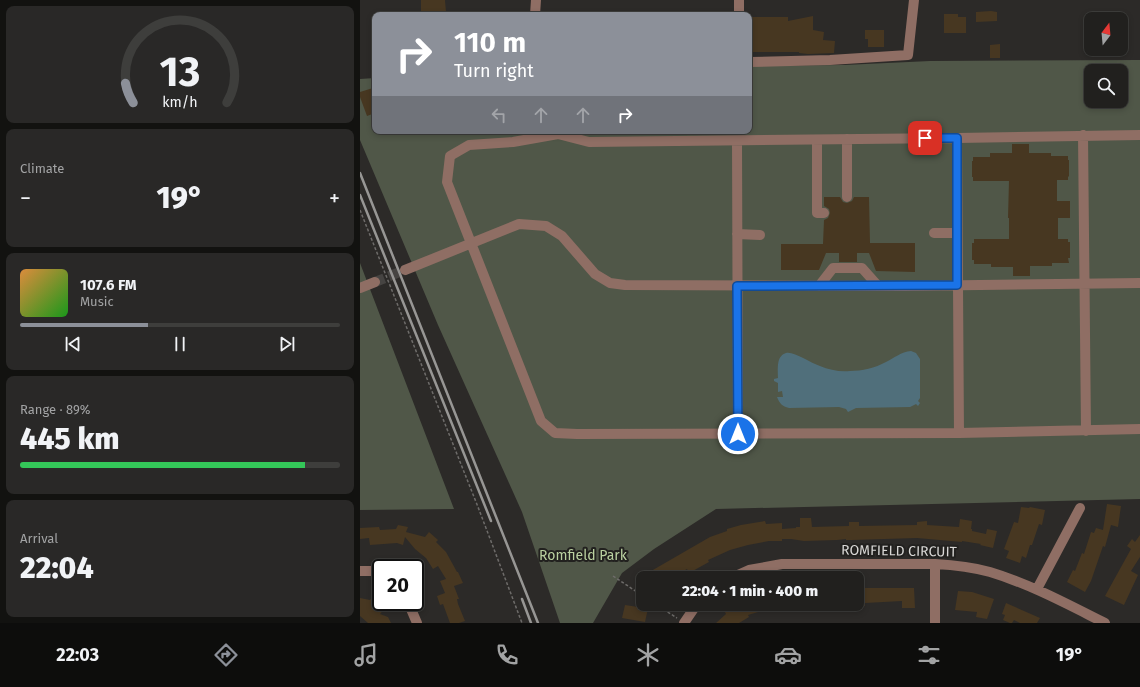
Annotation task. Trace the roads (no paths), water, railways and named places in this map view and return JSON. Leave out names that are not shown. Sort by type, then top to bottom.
[{"type":"street","points":[[535,12],[536,0]]},
{"type":"street","points":[[739,0],[739,12]]},
{"type":"street","points":[[752,62],[908,56],[914,0]]},
{"type":"street","points":[[547,134],[513,142],[469,145],[450,156],[447,182],[541,421],[554,433],[959,433],[1140,429]]},
{"type":"street","points":[[563,134],[589,142],[1140,135]]},
{"type":"street","points":[[1083,135],[1086,431]]},
{"type":"street","points":[[957,138],[959,433]]},
{"type":"street","points":[[847,139],[848,197]]},
{"type":"street","points":[[816,140],[817,213],[824,213]]},
{"type":"street","points":[[737,141],[738,434]]},
{"type":"street","points":[[405,270],[519,224],[546,226],[562,236],[595,274],[610,283],[625,285],[878,286],[1140,284]]},
{"type":"street","points":[[934,233],[957,233]]},
{"type":"street","points":[[737,234],[760,235]]},
{"type":"street","points":[[819,286],[833,268],[862,268],[878,286]]},
{"type":"street","points":[[360,288],[375,282]]},
{"type":"street","points":[[1037,589],[1080,508]]},
{"type":"street","name":"ROMFIELD CIRCUIT","points":[[747,571],[782,564],[936,564],[972,568],[1012,579],[1037,589],[1105,623]]},
{"type":"street","points":[[935,623],[936,564]]},
{"type":"street","points":[[360,571],[372,571]]},
{"type":"street","points":[[412,611],[417,623]]},
{"type":"street","points":[[684,623],[692,611]]},
{"type":"water","points":[[911,351],[916,353],[920,359],[920,398],[918,401],[920,403],[918,406],[916,404],[910,407],[856,408],[848,412],[846,409],[839,407],[789,408],[782,404],[777,397],[783,397],[782,391],[778,392],[778,383],[774,381],[774,379],[778,378],[779,360],[786,353],[798,355],[827,369],[846,371],[873,367]]},
{"type":"tunnel","points":[[375,282],[405,270]]},
{"type":"railway","points":[[360,173],[538,623]]},
{"type":"railway","points":[[360,195],[491,521]]},
{"type":"railway","points":[[522,599],[531,623]]},
{"type":"park label","name":"Romfield Park","points":[[583,555]]}]
